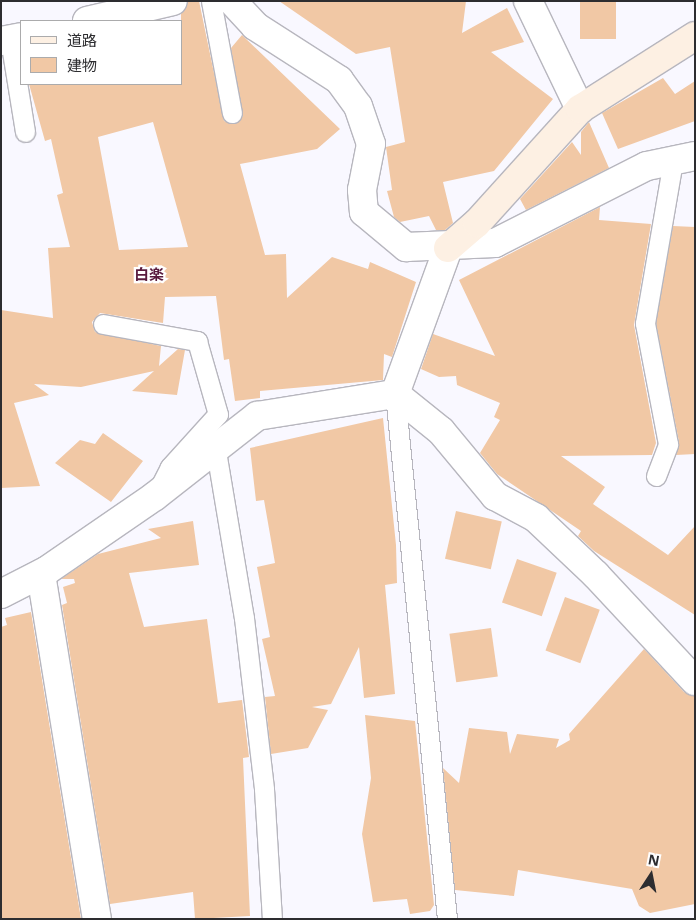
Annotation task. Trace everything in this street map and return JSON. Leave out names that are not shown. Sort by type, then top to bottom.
[{"type":"street","points":[[91,20],[174,1]]},
{"type":"street","points":[[232,1],[255,26],[339,80],[358,106],[370,144],[362,190],[364,212],[406,247],[448,248],[495,243],[647,166],[684,158]]},
{"type":"street","points":[[528,1],[580,109]]},
{"type":"street","points":[[395,394],[448,248],[477,223],[580,109],[695,36]]},
{"type":"street","points":[[1,594],[41,574],[155,496],[216,451],[257,416],[395,394],[441,431],[495,496],[536,518],[596,575],[695,681]]},
{"type":"street","points":[[41,574],[97,919]]},
{"type":"lane","points":[[210,1],[232,113]]},
{"type":"lane","points":[[11,39],[25,132]]},
{"type":"lane","points":[[656,476],[668,444],[645,323],[684,158]]},
{"type":"lane","points":[[104,324],[197,341],[218,414],[170,466],[155,496]]},
{"type":"lane","points":[[395,394],[447,919]]},
{"type":"lane","points":[[216,451],[244,618],[264,789],[272,919]]},
{"type":"building","points":[[188,1],[199,1],[224,121],[235,124],[243,116],[231,48],[242,35],[340,129],[317,149],[240,164],[265,255],[286,254],[287,298],[332,257],[368,269],[370,262],[416,282],[392,357],[384,354],[383,380],[260,391],[260,398],[235,401],[229,359],[224,360],[216,296],[165,297],[163,323],[100,313],[92,322],[95,332],[161,346],[159,366],[178,349],[185,350],[177,395],[132,391],[154,371],[81,387],[34,384],[49,395],[14,403],[40,486],[1,488],[1,310],[53,318],[48,248],[70,247],[57,195],[63,193],[51,139],[45,141],[29,85],[182,85],[181,14]],"holes":[[[153,122],[188,247],[119,250],[98,137]]]},
{"type":"building","points":[[279,1],[466,1],[462,33],[507,8],[524,42],[491,52],[553,99],[494,171],[443,182],[453,223],[445,230],[436,230],[429,216],[400,222],[394,217],[387,191],[392,190],[386,147],[405,142],[390,47],[356,54]]},
{"type":"building","points":[[580,1],[616,1],[616,39],[580,39]]},
{"type":"building","points":[[663,78],[675,94],[695,81],[695,121],[618,149],[602,113]]},
{"type":"building","points":[[589,122],[609,168],[526,210],[520,199],[572,142],[581,155],[581,132]]},
{"type":"building","points":[[600,207],[599,220],[651,224],[634,325],[656,443],[652,455],[561,456],[605,487],[593,504],[668,555],[695,526],[695,615],[594,551],[578,536],[581,531],[497,474],[480,453],[500,420],[494,417],[500,403],[457,385],[456,376],[439,377],[421,369],[433,334],[495,356],[459,280]]},
{"type":"building","points":[[673,226],[695,227],[695,454],[676,455],[679,442],[656,323]]},
{"type":"building","points":[[383,418],[396,545],[397,583],[385,585],[395,694],[364,698],[359,647],[331,704],[312,707],[328,710],[308,748],[271,754],[265,697],[275,696],[262,639],[270,637],[257,567],[275,563],[264,500],[256,501],[250,448]]},
{"type":"building","points":[[103,433],[143,461],[111,502],[55,463],[80,440],[95,444]]},
{"type":"building","points":[[456,511],[502,522],[491,569],[445,559]]},
{"type":"building","points":[[193,521],[199,565],[129,573],[144,627],[207,619],[218,703],[242,700],[249,757],[243,758],[250,916],[195,919],[193,892],[110,904],[62,605],[67,603],[63,587],[75,583],[74,579],[61,579],[98,554],[161,538],[148,529]]},
{"type":"building","points":[[517,559],[557,573],[542,616],[502,602]]},
{"type":"building","points":[[565,597],[600,610],[580,663],[546,651]]},
{"type":"building","points":[[31,612],[81,919],[1,919],[1,627],[7,625],[5,618]]},
{"type":"building","points":[[491,628],[498,677],[456,682],[449,634]]},
{"type":"building","points":[[644,649],[684,692],[695,696],[695,904],[650,913],[639,906],[632,889],[518,870],[514,896],[455,890],[443,768],[459,783],[469,728],[507,732],[510,754],[517,734],[559,739],[556,748],[570,740],[569,734]]},
{"type":"building","points":[[365,715],[415,721],[434,905],[430,911],[410,914],[407,899],[373,902],[362,834],[371,778]]},
{"type":"district","name":"白楽","points":[[149,275]]}]
